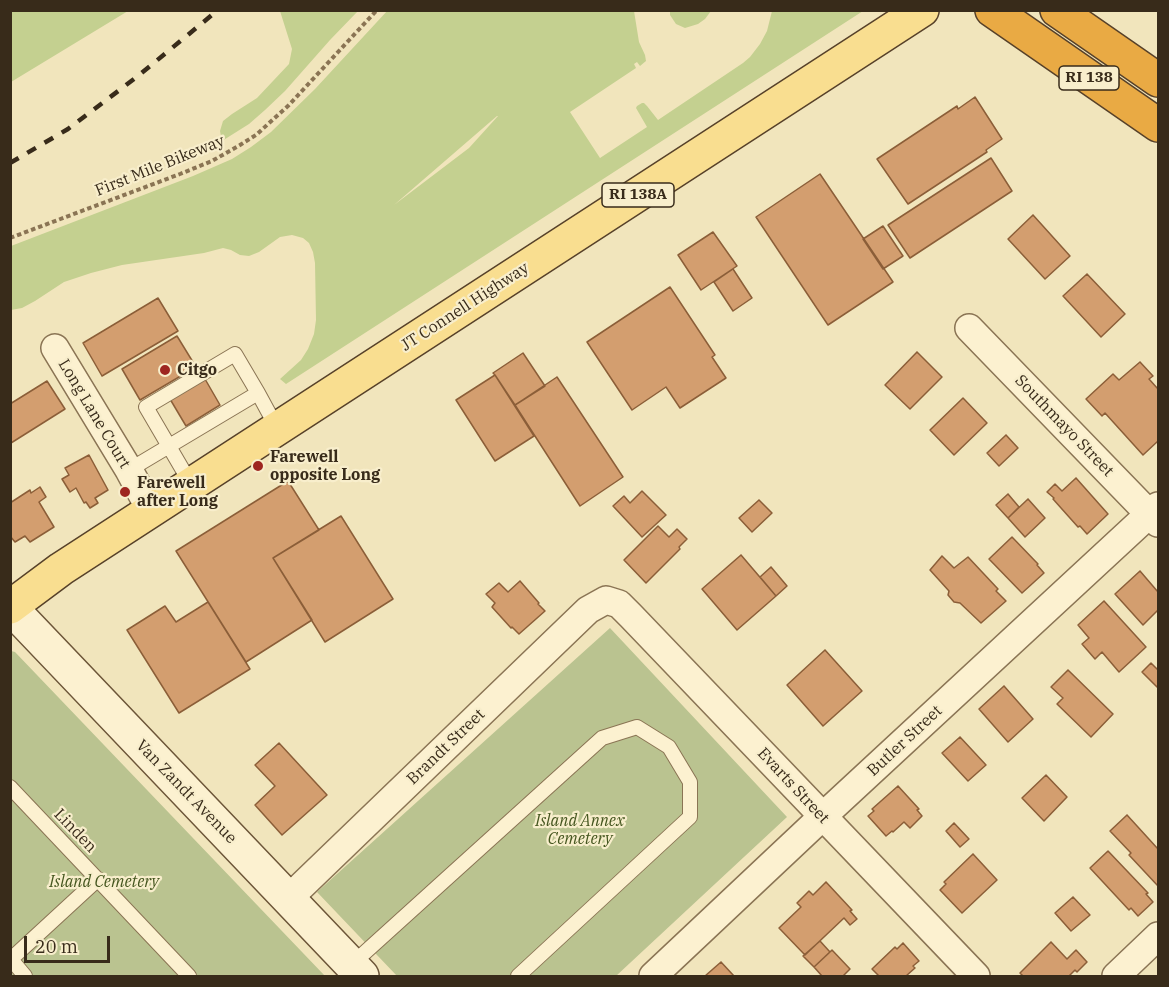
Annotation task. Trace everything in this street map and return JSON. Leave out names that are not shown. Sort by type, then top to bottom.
[{"type":"highway","name":"RI 138","points":[[992,10],[1158,125]]},
{"type":"highway","name":"RI 138","points":[[1057,10],[1158,80]]},
{"type":"main road","name":"JT Connell Highway","points":[[10,607],[61,569],[922,10]]},
{"type":"street","name":"Southmayo Street","points":[[969,328],[1156,514]]},
{"type":"street","name":"Long Lane Court","points":[[55,348],[129,470],[151,511]]},
{"type":"street","name":"Butler Street","points":[[653,976],[822,817],[1156,514]]},
{"type":"street","name":"Evarts Street","points":[[606,600],[619,604],[631,616],[976,976]]},
{"type":"street","name":"Brandt Street","points":[[288,900],[588,610],[606,600]]},
{"type":"street","name":"Van Zandt Avenue","points":[[10,607],[356,971]]},
{"type":"street","points":[[1116,976],[1158,936]]},
{"type":"lane","points":[[191,484],[146,407],[235,354],[277,428]]},
{"type":"lane","points":[[129,470],[258,393]]},
{"type":"lane","points":[[356,971],[602,738],[637,727],[669,747],[690,782],[690,817],[518,976]]},
{"type":"lane","name":"Linden","points":[[10,788],[189,976]]},
{"type":"lane","points":[[25,976],[11,959],[98,879]]},
{"type":"path","name":"First Mile Bikeway","points":[[10,238],[202,165],[240,145],[256,135],[289,105],[377,10]]},
{"type":"green space","points":[[11,10],[128,10],[128,11],[11,82]]},
{"type":"green space","points":[[388,10],[634,11],[639,42],[646,61],[640,66],[637,62],[634,64],[636,68],[570,112],[600,158],[647,127],[637,106],[644,103],[658,120],[743,63],[760,44],[767,31],[772,11],[863,11],[286,384],[280,379],[301,360],[308,349],[316,320],[313,252],[309,243],[303,238],[292,235],[280,237],[259,252],[249,256],[223,248],[122,265],[91,273],[64,282],[22,308],[11,310],[11,246],[232,159],[271,132],[315,89]],"holes":[[[498,116],[469,148],[394,205]]]},
{"type":"green space","points":[[670,10],[711,11],[698,24],[685,28],[676,24],[670,15]]},
{"type":"green space","points":[[280,11],[358,11],[285,91],[249,124],[222,141],[220,131],[223,121],[257,98],[289,64],[292,49]]},
{"type":"green space","name":"Island Annex Cemetery","points":[[610,628],[787,817],[616,976],[397,976],[317,892]]},
{"type":"green space","name":"Island Cemetery","points":[[11,651],[15,652],[325,976],[11,976]]},
{"type":"building","points":[[975,97],[1002,139],[986,150],[987,152],[908,204],[877,159],[957,106],[958,109]]},
{"type":"building","points":[[991,158],[1012,191],[910,258],[888,225]]},
{"type":"building","points":[[820,174],[893,282],[828,325],[756,217]]},
{"type":"building","points":[[1033,215],[1070,256],[1045,279],[1008,239]]},
{"type":"building","points":[[883,226],[903,256],[883,269],[863,239]]},
{"type":"building","points":[[713,232],[737,266],[701,290],[678,255]]},
{"type":"building","points":[[733,269],[752,298],[733,311],[714,282]]},
{"type":"building","points":[[1087,274],[1125,314],[1101,337],[1063,296]]},
{"type":"building","points":[[670,287],[715,355],[712,357],[726,378],[680,408],[666,387],[632,410],[587,342]]},
{"type":"building","points":[[158,298],[178,331],[102,376],[83,343]]},
{"type":"building","points":[[177,336],[196,367],[140,400],[122,369]]},
{"type":"building","points":[[917,352],[942,377],[910,409],[885,385]]},
{"type":"building","points":[[523,353],[545,386],[515,405],[493,373]]},
{"type":"building","points":[[1140,362],[1153,376],[1149,379],[1158,389],[1158,441],[1143,455],[1105,413],[1102,416],[1086,399],[1113,374],[1119,380]]},
{"type":"building","points":[[495,375],[534,436],[495,461],[456,400]]},
{"type":"building","points":[[557,377],[623,477],[580,506],[515,405]]},
{"type":"building","points":[[205,379],[220,405],[186,426],[170,399]]},
{"type":"building","points":[[47,381],[65,409],[11,443],[10,404]]},
{"type":"building","points":[[963,398],[987,423],[954,455],[930,430]]},
{"type":"building","points":[[1006,435],[1018,448],[999,466],[987,453]]},
{"type":"building","points":[[89,455],[108,490],[95,498],[98,503],[90,508],[86,502],[84,503],[76,488],[70,492],[62,479],[69,475],[65,468]]},
{"type":"building","points":[[1076,478],[1108,514],[1087,534],[1047,492],[1055,484],[1062,491]]},
{"type":"building","points":[[288,481],[319,530],[273,558],[312,620],[246,662],[176,551]]},
{"type":"building","points":[[40,487],[46,497],[39,502],[54,527],[30,542],[25,536],[15,542],[10,536],[10,503],[30,490],[31,493]]},
{"type":"building","points":[[642,491],[666,515],[642,537],[613,506],[624,496],[630,503]]},
{"type":"building","points":[[1008,494],[1019,507],[1008,518],[996,505]]},
{"type":"building","points":[[1028,499],[1045,518],[1025,537],[1008,518]]},
{"type":"building","points":[[759,500],[772,513],[752,532],[739,518]]},
{"type":"building","points":[[341,516],[393,599],[325,642],[273,558]]},
{"type":"building","points":[[658,526],[669,537],[677,529],[687,539],[646,583],[624,560]]},
{"type":"building","points":[[1012,537],[1044,573],[1022,593],[989,559]]},
{"type":"building","points":[[741,555],[776,596],[737,630],[702,589]]},
{"type":"building","points":[[942,556],[954,568],[968,557],[1006,601],[981,623],[960,603],[954,602],[948,595],[949,591],[930,570]]},
{"type":"building","points":[[771,567],[787,586],[776,596],[760,577]]},
{"type":"building","points":[[1140,571],[1158,592],[1158,610],[1143,625],[1115,594]]},
{"type":"building","points":[[520,581],[545,611],[519,634],[492,607],[495,603],[486,594],[499,583],[508,592]]},
{"type":"building","points":[[1104,601],[1146,647],[1119,672],[1102,652],[1095,659],[1082,644],[1089,638],[1078,625]]},
{"type":"building","points":[[208,602],[250,669],[179,713],[127,630],[165,606],[176,622]]},
{"type":"building","points":[[825,650],[862,691],[823,726],[787,685]]},
{"type":"building","points":[[1151,663],[1158,670],[1157,687],[1142,672]]},
{"type":"building","points":[[1068,670],[1113,714],[1091,737],[1057,704],[1063,698],[1051,687]]},
{"type":"building","points":[[1004,686],[1033,719],[1008,742],[979,709]]},
{"type":"building","points":[[960,737],[986,765],[968,781],[942,753]]},
{"type":"building","points":[[279,743],[327,795],[282,835],[255,805],[275,786],[255,765]]},
{"type":"building","points":[[1046,775],[1067,797],[1044,821],[1022,798]]},
{"type":"building","points":[[898,786],[919,809],[917,810],[922,816],[910,828],[904,822],[886,836],[868,816],[874,811],[872,809]]},
{"type":"building","points":[[1127,815],[1158,849],[1158,886],[1110,831]]},
{"type":"building","points":[[954,823],[969,839],[960,847],[946,831]]},
{"type":"building","points":[[1108,851],[1148,893],[1146,894],[1153,902],[1138,916],[1131,908],[1129,910],[1090,868]]},
{"type":"building","points":[[973,854],[997,880],[962,913],[940,890],[946,884],[944,882]]},
{"type":"building","points":[[826,882],[852,910],[850,911],[857,919],[850,925],[844,918],[805,955],[779,928],[801,907],[797,903],[809,891],[813,895]]},
{"type":"building","points":[[1073,897],[1090,915],[1071,931],[1055,913]]},
{"type":"building","points":[[820,941],[830,952],[814,967],[803,956]]},
{"type":"building","points":[[1051,942],[1067,959],[1076,950],[1087,962],[1069,976],[1023,976],[1020,973]]},
{"type":"building","points":[[903,943],[919,961],[913,966],[915,968],[906,976],[879,976],[872,969],[895,947],[897,949]]},
{"type":"building","points":[[832,950],[850,969],[843,976],[822,976],[814,967]]},
{"type":"building","points":[[721,962],[734,976],[705,976]]},
{"type":"railway","points":[[10,163],[68,129],[138,76],[218,10]]},
{"type":"place","name":"Citgo","points":[[165,370]]},
{"type":"place","name":"Farewell opposite Long","points":[[258,466]]},
{"type":"place","name":"Farewell after Long","points":[[125,492]]}]
